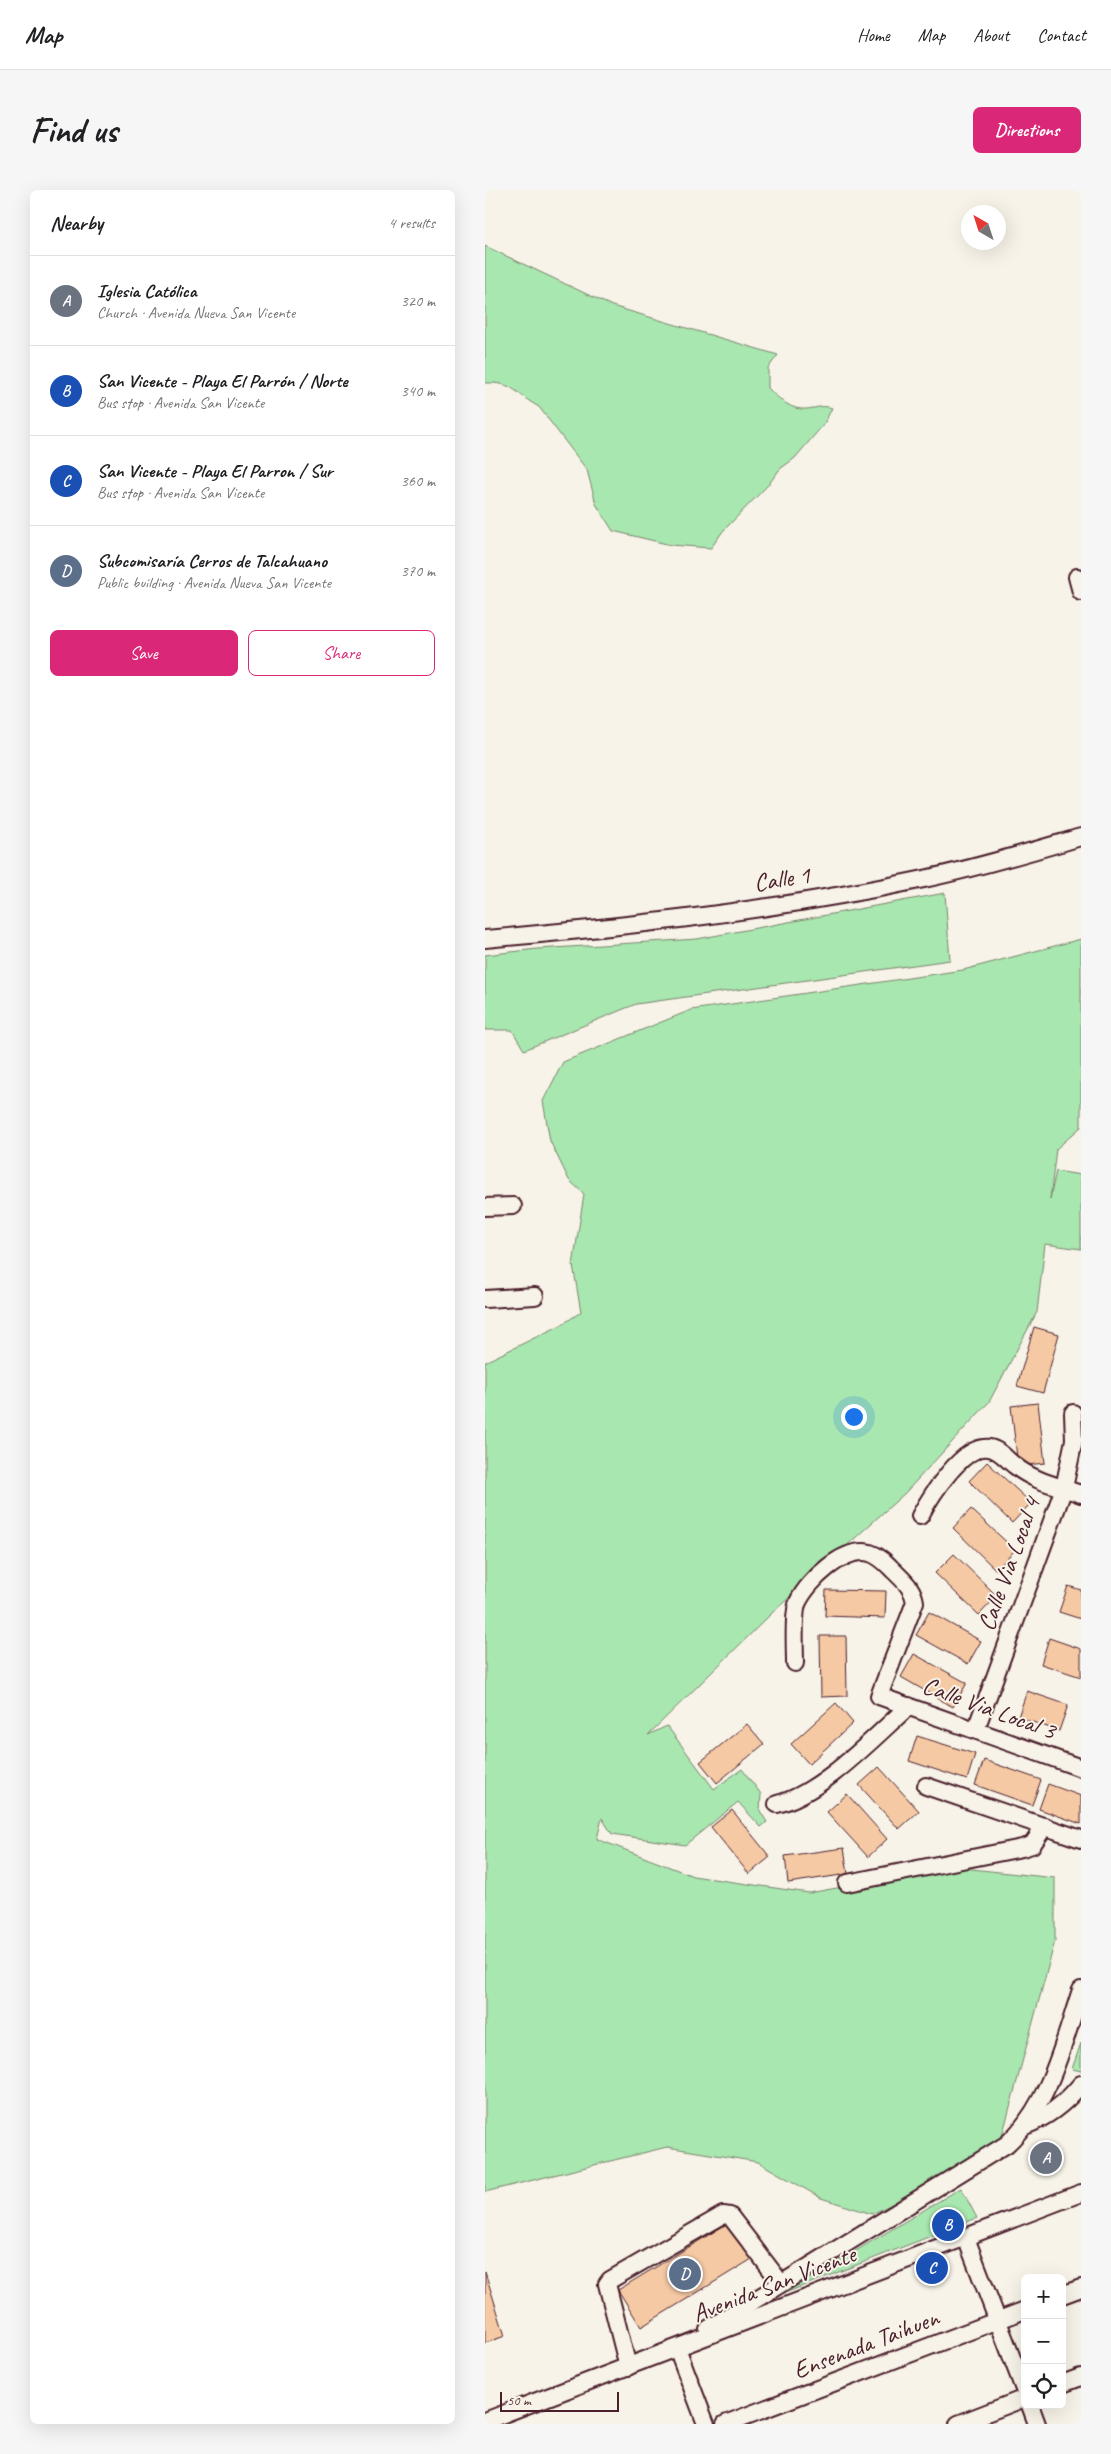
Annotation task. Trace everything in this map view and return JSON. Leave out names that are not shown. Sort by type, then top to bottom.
[{"type":"street","name":"Calle 1","points":[[485,939],[642,924],[801,902],[951,873],[1081,837]]},
{"type":"street","points":[[485,1207],[513,1206]]},
{"type":"street","points":[[485,1298],[535,1296]]},
{"type":"street","name":"Calle Via Local 4","points":[[975,1729],[1064,1488],[1074,1440],[1073,1413]]},
{"type":"street","points":[[919,1516],[930,1498],[953,1469],[965,1458],[983,1448],[994,1449],[1017,1468],[1037,1480],[1081,1494]]},
{"type":"street","name":"Calle Via Local 3","points":[[795,1663],[796,1604],[809,1584],[827,1566],[856,1553],[871,1553],[883,1561],[908,1585],[915,1602],[879,1696],[1081,1768]]},
{"type":"street","points":[[777,1804],[797,1798],[819,1784],[909,1706]]},
{"type":"street","points":[[926,1786],[1081,1839]]},
{"type":"street","points":[[847,1883],[1022,1848],[1032,1845],[1045,1826]]},
{"type":"street","points":[[706,2424],[677,2348],[998,2152],[1025,2126],[1045,2093],[1081,1990]]},
{"type":"street","points":[[1025,2126],[1052,2113],[1081,2084]]},
{"type":"street","name":"Avenida San Vicente","points":[[485,2421],[1081,2193]]},
{"type":"street","points":[[628,2367],[607,2284],[610,2280],[723,2215],[730,2216],[781,2283]]},
{"type":"street","points":[[966,2238],[1021,2382]]},
{"type":"street","points":[[1066,2294],[1081,2288]]},
{"type":"street","name":"Ensenada Taihuen","points":[[725,2424],[1021,2311]]},
{"type":"street","points":[[1066,2383],[1081,2377]]},
{"type":"street","points":[[958,2424],[1021,2400]]},
{"type":"street","points":[[1031,2409],[1037,2424]]},
{"type":"green space","points":[[485,246],[612,306],[778,355],[768,368],[768,388],[771,391],[783,401],[796,408],[832,408],[824,424],[795,458],[780,469],[768,485],[723,531],[711,548],[671,545],[613,531],[596,504],[587,470],[539,407],[503,384],[485,383]]},
{"type":"green space","points":[[945,893],[950,960],[636,1004],[524,1050],[512,1030],[485,1030],[485,955],[537,949],[697,939]]},
{"type":"green space","points":[[1081,939],[1081,1127],[1056,1149],[1050,1199],[1056,1171],[1081,1175],[1081,1249],[1045,1244],[1037,1312],[989,1402],[905,1493],[772,1613],[648,1735],[667,1726],[714,1789],[742,1769],[761,1794],[760,1811],[767,1822],[761,1827],[738,1802],[685,1845],[612,1834],[602,1818],[597,1839],[693,1876],[809,1893],[953,1867],[1055,1878],[1055,1941],[998,2151],[872,2214],[821,2198],[758,2162],[667,2147],[485,2192],[485,1362],[561,1325],[581,1312],[573,1265],[584,1194],[569,1180],[550,1141],[543,1101],[563,1062],[691,1010],[963,970]]},
{"type":"green space","points":[[1081,2043],[1081,2071],[1072,2069]]},
{"type":"green space","points":[[961,2188],[977,2218],[785,2293]]},
{"type":"building","points":[[1034,1327],[1059,1334],[1043,1393],[1017,1386]]},
{"type":"building","points":[[1038,1403],[1045,1463],[1018,1466],[1011,1406]]},
{"type":"building","points":[[987,1462],[1031,1503],[1012,1523],[969,1481]]},
{"type":"building","points":[[971,1509],[1015,1550],[996,1570],[953,1528]]},
{"type":"building","points":[[954,1554],[997,1596],[979,1615],[935,1573]]},
{"type":"building","points":[[1068,1586],[1081,1590],[1081,1619],[1059,1612]]},
{"type":"building","points":[[826,1590],[886,1591],[885,1618],[825,1616]]},
{"type":"building","points":[[929,1612],[981,1641],[968,1664],[916,1635]]},
{"type":"building","points":[[820,1636],[846,1636],[847,1696],[821,1697]]},
{"type":"building","points":[[1049,1638],[1081,1649],[1081,1677],[1041,1664]]},
{"type":"building","points":[[914,1654],[967,1683],[953,1707],[901,1677]]},
{"type":"building","points":[[1027,1691],[1068,1705],[1059,1731],[1018,1717]]},
{"type":"building","points":[[836,1703],[853,1723],[809,1764],[791,1744]]},
{"type":"building","points":[[747,1724],[764,1744],[717,1783],[700,1762]]},
{"type":"building","points":[[917,1736],[975,1754],[967,1780],[909,1761]]},
{"type":"building","points":[[984,1760],[1041,1780],[1032,1805],[975,1785]]},
{"type":"building","points":[[879,1767],[919,1811],[899,1829],[859,1785]]},
{"type":"building","points":[[1048,1784],[1081,1796],[1081,1824],[1039,1809]]},
{"type":"building","points":[[847,1794],[887,1839],[868,1857],[827,1812]]},
{"type":"building","points":[[732,1810],[770,1857],[749,1874],[711,1827]]},
{"type":"building","points":[[844,1848],[848,1874],[788,1883],[785,1856]]},
{"type":"building","points":[[730,2222],[752,2259],[641,2327],[618,2290]]},
{"type":"building","points":[[485,2272],[505,2336],[485,2343]]},
{"type":"place","name":"Iglesia Católica","points":[[1046,2158]]},
{"type":"place","name":"San Vicente - Playa El Parrón / Norte","points":[[948,2225]]},
{"type":"place","name":"San Vicente - Playa El Parron / Sur","points":[[932,2268]]},
{"type":"place","name":"Subcomisaría Cerros de Talcahuano","points":[[685,2274]]}]
